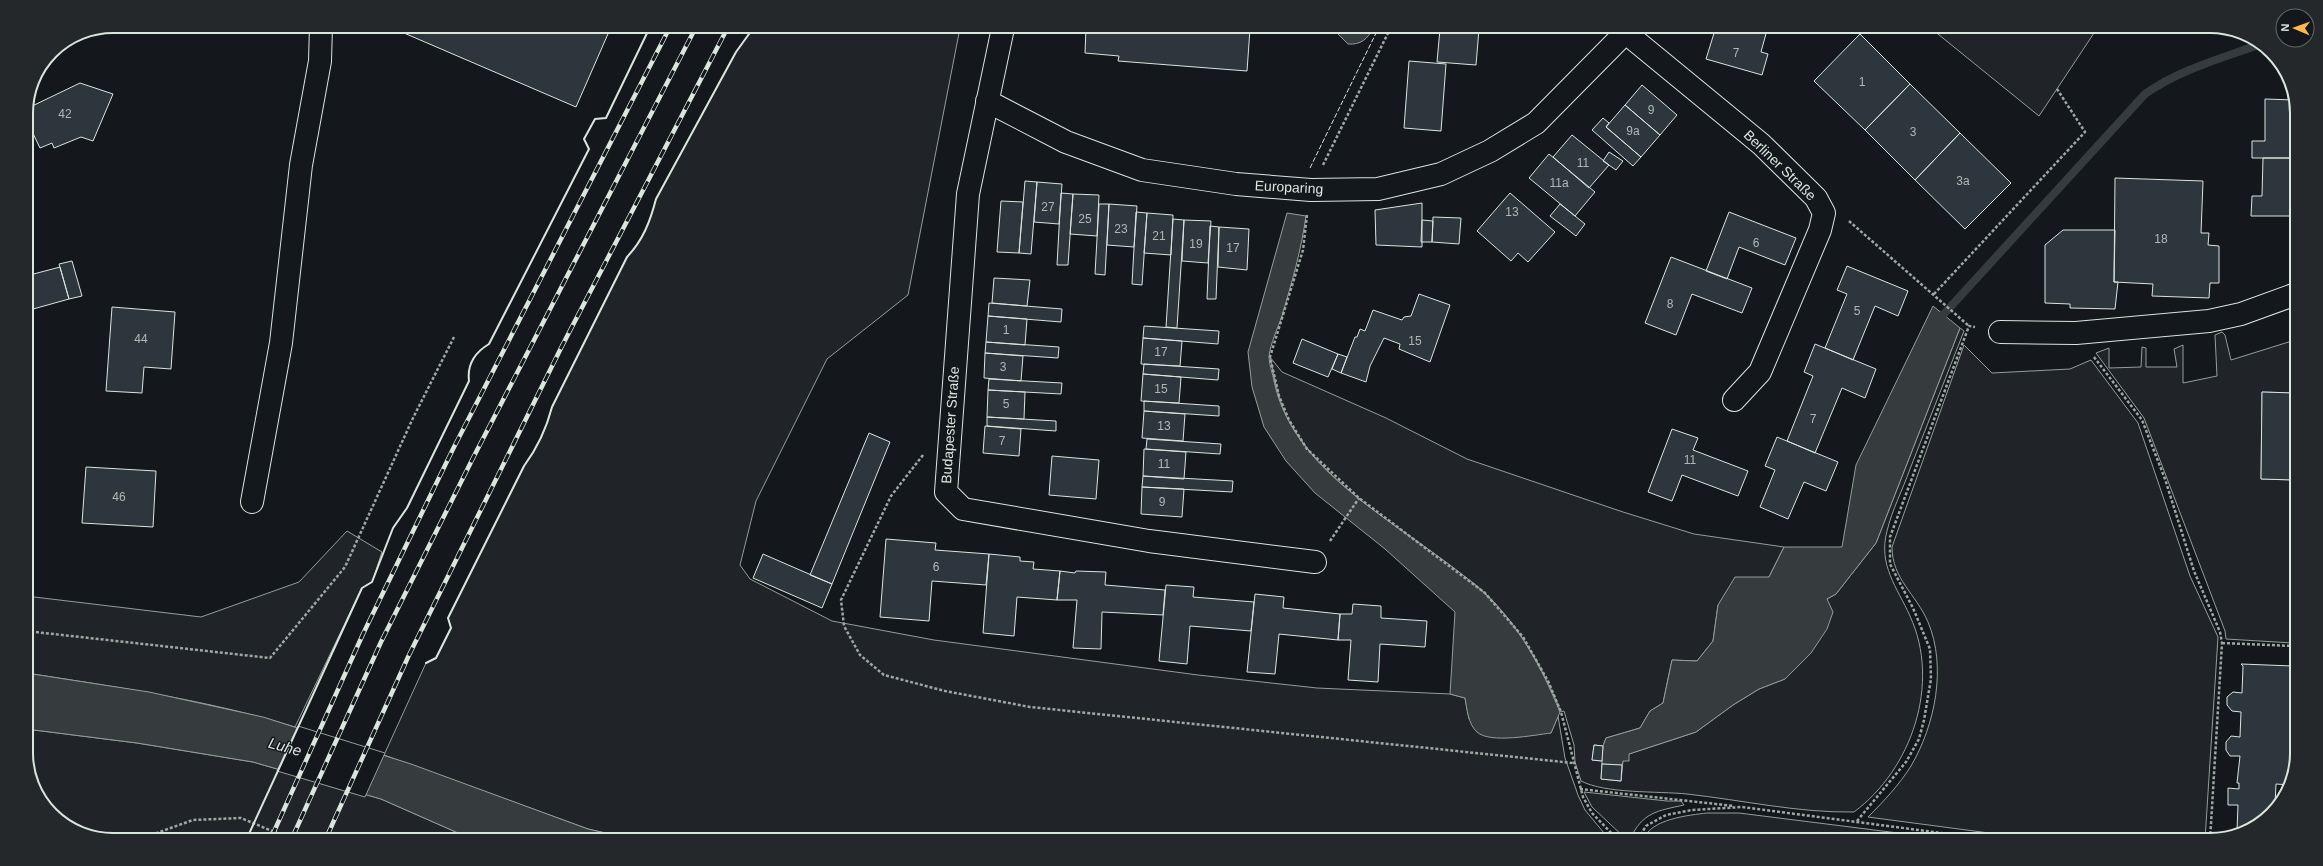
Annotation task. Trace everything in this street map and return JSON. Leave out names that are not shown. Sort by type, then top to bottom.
[{"type":"street","points":[[252,502],[281,343],[301,166],[320,61],[321,33]]},
{"type":"street","points":[[987,101],[1002,33]]},
{"type":"street","name":"Europaring","points":[[987,101],[1066,142],[1142,170],[1236,184],[1311,190],[1378,189],[1441,174],[1490,150],[1536,123],[1626,33]]},
{"type":"street","name":"Berliner Straße","points":[[1630,33],[1761,144],[1816,198],[1824,213],[1820,230],[1760,372],[1734,400]]},
{"type":"street","name":"Budapester Straße","points":[[987,101],[968,194],[948,442],[946,492],[963,508],[1149,541],[1315,562]]},
{"type":"street","points":[[2000,332],[2076,333],[2209,321],[2241,314],[2290,296]]},
{"type":"path","points":[[1388,33],[1311,190],[1303,250],[1270,357],[1279,396],[1289,420],[1308,449],[1359,498],[1485,593],[1522,637],[1548,681],[1561,712],[1580,788],[1592,812],[1612,833]]},
{"type":"path","points":[[1934,294],[2085,132],[2057,89]]},
{"type":"path","points":[[1824,213],[1842,216],[1934,294],[1969,326],[2000,332]]},
{"type":"path","points":[[1857,821],[1906,762],[1918,739],[1924,720],[1930,679],[1930,649],[1913,608],[1890,564],[1890,537],[1969,326]]},
{"type":"path","points":[[2076,333],[2142,420],[2165,479],[2194,571],[2220,632],[2222,643],[2210,833]]},
{"type":"path","points":[[33,633],[270,658],[345,567],[413,418],[454,337]]},
{"type":"path","points":[[948,442],[923,455],[891,496],[841,600],[844,626],[860,655],[884,675],[945,691],[1030,707],[1573,763]]},
{"type":"path","points":[[1342,523],[1359,498]]},
{"type":"path","points":[[2222,643],[2290,646]]},
{"type":"path","points":[[1580,788],[1742,806],[1944,833]]},
{"type":"path","points":[[1642,833],[1646,826],[1666,815],[1692,810],[1742,806]]},
{"type":"path","points":[[159,833],[194,820],[240,818],[277,833]]},
{"type":"shaded area","points":[[750,33],[959,33],[908,295],[827,359],[756,501],[740,565],[750,579],[832,621],[934,640],[1198,675],[1317,688],[1450,694],[1465,698],[1469,719],[1551,733],[1558,716],[1565,758],[1578,795],[1585,810],[1604,833],[605,833],[588,829],[384,755],[426,663],[436,658],[451,628],[448,618],[524,466],[541,438],[552,407],[627,257],[642,237],[656,199],[736,52]]},
{"type":"shaded area","points":[[1937,33],[2094,33],[2039,116]]},
{"type":"shaded area","points":[[1960,328],[1964,331],[1889,523],[1885,543],[1885,555],[1890,575],[1910,616],[1919,642],[1922,669],[1921,696],[1915,723],[1905,749],[1892,773],[1874,794],[1854,812],[1833,812],[1791,808],[1687,794],[1618,790],[1604,788],[1581,781],[1575,762],[1574,745],[1564,711],[1561,712],[1538,664],[1520,634],[1498,606],[1481,589],[1363,502],[1321,464],[1304,443],[1285,413],[1277,390],[1270,357],[1282,372],[1386,418],[1467,459],[1623,512],[1694,534],[1784,547],[1769,577],[1718,605],[1713,641],[1697,661],[1672,660],[1663,703],[1650,711],[1640,728],[1606,738],[1603,746],[1594,745],[1592,760],[1602,761],[1601,779],[1621,781],[1623,761],[1629,754],[1696,732],[1733,705],[1759,689],[1785,679],[1827,599],[1836,594],[1876,543]]},
{"type":"shaded area","points":[[2222,332],[2225,335],[2231,360],[2290,342],[2290,393],[2262,392],[2261,479],[2290,480],[2290,643],[2226,639],[2225,631],[2144,418],[2096,353],[2109,348],[2109,368],[2141,367],[2142,347],[2146,348],[2146,367],[2177,367],[2174,349],[2183,345],[2183,383],[2217,376],[2215,335]]},
{"type":"shaded area","points":[[1964,345],[1992,373],[2070,369],[2091,360],[2138,423],[2190,576],[2218,637],[2205,833],[1989,833],[1868,817],[1891,793],[1911,766],[1926,733],[1936,696],[1937,658],[1934,639],[1923,612],[1900,577],[1893,558],[1892,547]]},
{"type":"shaded area","points":[[347,531],[382,552],[372,582],[362,588],[295,727],[229,709],[162,695],[33,674],[33,597],[201,617],[299,582]]},
{"type":"shaded area","points":[[33,730],[137,743],[253,762],[381,799],[458,833],[108,833],[97,831],[87,829],[69,820],[56,810],[44,793],[39,784],[33,758]]},
{"type":"shaded area","points":[[1584,792],[1667,801],[1681,801],[1684,805],[1658,811],[1652,814],[1640,823],[1633,833],[1620,833],[1592,807]]},
{"type":"shaded area","points":[[1707,813],[1739,813],[1898,833],[1647,833],[1654,827],[1671,819]]},
{"type":"water","points":[[1370,33],[1363,41],[1353,44],[1348,44],[1338,34]]},
{"type":"water","points":[[1287,213],[1306,216],[1302,242],[1293,279],[1282,316],[1274,336],[1269,357],[1274,381],[1286,416],[1306,447],[1331,475],[1361,500],[1456,570],[1497,605],[1519,633],[1537,663],[1560,712],[1551,733],[1524,737],[1492,738],[1483,736],[1474,729],[1467,711],[1465,698],[1450,694],[1455,612],[1385,549],[1315,493],[1286,461],[1264,427],[1252,387],[1248,352]]},
{"type":"water","points":[[1933,306],[1960,328],[1876,543],[1836,594],[1827,599],[1833,612],[1827,629],[1811,653],[1785,679],[1759,689],[1733,705],[1696,732],[1629,754],[1629,761],[1623,761],[1622,765],[1602,764],[1603,746],[1606,738],[1640,728],[1650,711],[1663,703],[1672,660],[1697,661],[1713,641],[1718,605],[1735,577],[1769,577],[1784,547],[1842,547],[1856,465]]},
{"type":"water","name":"Luhe","points":[[33,674],[149,692],[263,717],[411,764],[588,829],[605,833],[458,833],[381,799],[253,762],[137,743],[33,730]]},
{"type":"pier","points":[[298,726],[385,753],[365,797],[277,771]]},
{"type":"building","points":[[404,33],[608,33],[576,107]]},
{"type":"building","points":[[1086,33],[1250,33],[1247,71],[1118,61],[1119,56],[1085,53]]},
{"type":"building","points":[[1440,33],[1479,33],[1476,65],[1437,62]]},
{"type":"building","points":[[1714,33],[1766,33],[1761,52],[1768,54],[1762,75],[1706,59]]},
{"type":"building","points":[[1860,34],[1910,84],[1865,130],[1814,81]]},
{"type":"building","points":[[1409,61],[1446,64],[1441,131],[1404,128]]},
{"type":"building","points":[[80,83],[113,94],[93,141],[81,137],[54,148],[52,143],[40,148],[33,134],[34,105]]},
{"type":"building","points":[[1910,84],[1960,133],[1915,180],[1865,130]]},
{"type":"building","points":[[1642,85],[1677,115],[1660,135],[1625,105]]},
{"type":"building","points":[[2265,99],[2289,100],[2290,108],[2290,158],[2252,158],[2252,141],[2265,141]]},
{"type":"building","points":[[1625,105],[1660,135],[1641,157],[1606,127]]},
{"type":"building","points":[[1603,118],[1609,123],[1606,127],[1641,157],[1633,166],[1592,130]]},
{"type":"building","points":[[1960,133],[2011,183],[1965,229],[1915,180]]},
{"type":"building","points":[[1572,135],[1609,165],[1589,188],[1553,157]]},
{"type":"building","points":[[1609,152],[1623,161],[1616,170],[1603,161]]},
{"type":"building","points":[[1549,154],[1595,192],[1575,216],[1529,178]]},
{"type":"building","points":[[2263,158],[2290,158],[2290,216],[2251,216],[2252,196],[2262,196]]},
{"type":"building","points":[[2115,178],[2203,181],[2201,233],[2209,233],[2208,245],[2219,246],[2219,283],[2210,283],[2209,298],[2152,296],[2153,284],[2114,282]]},
{"type":"building","points":[[1025,181],[1037,182],[1031,254],[1019,253]]},
{"type":"building","points":[[1037,182],[1062,184],[1059,224],[1034,222]]},
{"type":"building","points":[[1061,193],[1073,194],[1068,265],[1057,265]]},
{"type":"building","points":[[1510,193],[1555,232],[1528,262],[1518,253],[1511,261],[1477,231]]},
{"type":"building","points":[[1073,194],[1099,195],[1097,236],[1070,234]]},
{"type":"building","points":[[1001,201],[1023,202],[1019,253],[997,252]]},
{"type":"building","points":[[1422,203],[1422,247],[1376,245],[1375,210]]},
{"type":"building","points":[[1099,204],[1109,204],[1105,275],[1095,274]]},
{"type":"building","points":[[1109,204],[1137,206],[1134,247],[1107,245]]},
{"type":"building","points":[[1560,204],[1585,224],[1576,236],[1550,216]]},
{"type":"building","points":[[1136,212],[1147,213],[1142,285],[1132,284]]},
{"type":"building","points":[[1729,212],[1796,238],[1785,265],[1739,247],[1727,279],[1706,271]]},
{"type":"building","points":[[1147,213],[1173,215],[1171,255],[1144,253]]},
{"type":"building","points":[[1433,217],[1461,218],[1459,244],[1432,242]]},
{"type":"building","points":[[1173,219],[1184,220],[1177,328],[1166,327]]},
{"type":"building","points":[[1184,220],[1211,221],[1208,263],[1182,261]]},
{"type":"building","points":[[1422,220],[1433,221],[1432,242],[1421,242]]},
{"type":"building","points":[[1210,226],[1219,227],[1216,299],[1207,299]]},
{"type":"building","points":[[1219,227],[1249,229],[1247,270],[1218,267]]},
{"type":"building","points":[[2063,230],[2115,230],[2114,282],[2118,282],[2115,309],[2070,308],[2070,304],[2045,303],[2045,245]]},
{"type":"building","points":[[1671,257],[1752,288],[1742,313],[1692,294],[1676,335],[1645,323]]},
{"type":"building","points":[[72,261],[82,296],[69,299],[59,264]]},
{"type":"building","points":[[1847,266],[1908,291],[1898,316],[1875,306],[1853,360],[1825,348],[1847,294],[1837,290]]},
{"type":"building","points":[[60,267],[69,299],[33,309],[33,274]]},
{"type":"building","points":[[994,278],[1030,280],[1027,306],[992,303]]},
{"type":"building","points":[[1419,294],[1450,305],[1430,362],[1399,349],[1400,344],[1384,338],[1370,366],[1366,382],[1341,373],[1355,337],[1357,337],[1360,329],[1365,331],[1373,310],[1402,320],[1404,317],[1411,316]]},
{"type":"building","points":[[989,303],[1062,309],[1061,322],[988,316]]},
{"type":"building","points":[[112,307],[175,312],[171,369],[144,367],[142,393],[106,391]]},
{"type":"building","points":[[988,316],[1027,319],[1025,345],[986,342]]},
{"type":"building","points":[[1144,326],[1219,331],[1218,344],[1143,338]]},
{"type":"building","points":[[1143,338],[1182,341],[1180,366],[1141,364]]},
{"type":"building","points":[[1302,339],[1338,354],[1328,377],[1293,363]]},
{"type":"building","points":[[986,342],[1059,347],[1058,358],[985,353]]},
{"type":"building","points":[[1815,344],[1876,369],[1865,398],[1842,388],[1815,453],[1787,441],[1813,376],[1804,372]]},
{"type":"building","points":[[985,353],[1023,356],[1021,381],[984,378]]},
{"type":"building","points":[[1338,354],[1347,357],[1341,373],[1332,369]]},
{"type":"building","points":[[1144,364],[1219,369],[1218,380],[1143,374]]},
{"type":"building","points":[[1143,374],[1181,377],[1179,403],[1141,401]]},
{"type":"building","points":[[989,379],[1062,383],[1061,394],[988,390]]},
{"type":"building","points":[[988,390],[1025,392],[1024,419],[987,417]]},
{"type":"building","points":[[2262,392],[2290,393],[2290,480],[2261,479]]},
{"type":"building","points":[[1144,401],[1219,406],[1219,416],[1144,411]]},
{"type":"building","points":[[1144,411],[1185,414],[1183,441],[1142,438]]},
{"type":"building","points":[[987,417],[1056,421],[1056,431],[987,426]]},
{"type":"building","points":[[985,426],[1021,429],[1019,456],[983,453]]},
{"type":"building","points":[[1672,429],[1698,438],[1693,450],[1748,471],[1738,496],[1682,475],[1672,501],[1648,492]]},
{"type":"building","points":[[869,433],[890,442],[832,584],[810,575]]},
{"type":"building","points":[[1777,437],[1838,462],[1826,491],[1804,482],[1788,519],[1760,507],[1775,470],[1765,466]]},
{"type":"building","points":[[1147,439],[1221,444],[1220,454],[1146,449]]},
{"type":"building","points":[[1144,449],[1186,452],[1184,479],[1143,476]]},
{"type":"building","points":[[1052,456],[1099,460],[1096,499],[1049,495]]},
{"type":"building","points":[[86,467],[156,471],[153,527],[82,523]]},
{"type":"building","points":[[1143,476],[1233,481],[1232,492],[1142,487]]},
{"type":"building","points":[[1142,487],[1184,489],[1182,517],[1141,514]]},
{"type":"building","points":[[886,539],[936,543],[935,550],[989,554],[986,585],[932,581],[929,621],[880,617]]},
{"type":"building","points":[[763,554],[832,584],[822,608],[753,578]]},
{"type":"building","points":[[989,554],[1020,557],[1020,561],[1034,562],[1033,569],[1060,571],[1057,600],[1017,597],[1014,636],[983,633]]},
{"type":"building","points":[[1060,571],[1075,573],[1076,571],[1106,572],[1105,585],[1165,590],[1163,615],[1102,612],[1101,649],[1073,648],[1077,600],[1057,600]]},
{"type":"building","points":[[1166,585],[1194,587],[1193,597],[1254,602],[1251,631],[1190,626],[1187,664],[1159,661]]},
{"type":"building","points":[[1255,594],[1284,597],[1283,608],[1340,614],[1338,640],[1279,634],[1275,674],[1247,672]]},
{"type":"building","points":[[1353,604],[1381,606],[1381,618],[1427,621],[1425,647],[1380,644],[1378,682],[1348,680],[1351,640],[1338,640],[1340,614],[1352,614]]},
{"type":"building","points":[[2241,664],[2290,666],[2290,753],[2286,779],[2284,785],[2276,784],[2275,799],[2267,810],[2250,822],[2237,829],[2238,805],[2228,805],[2228,788],[2239,789],[2239,783],[2237,783],[2240,756],[2230,756],[2226,750],[2226,742],[2231,736],[2240,737],[2241,712],[2232,711],[2227,705],[2227,697],[2233,692],[2242,693],[2243,666]]},
{"type":"building","points":[[1594,745],[1603,746],[1602,761],[1592,760]]},
{"type":"building","points":[[1602,764],[1622,765],[1621,781],[1601,779]]},
{"type":"waterway","points":[[1943,315],[2145,94],[2185,72],[2254,46]]},
{"type":"railway","points":[[273,833],[363,634],[453,449],[667,33]]},
{"type":"railway","points":[[294,833],[381,642],[473,458],[693,33]]},
{"type":"railway","points":[[328,833],[409,655],[562,346],[725,33]]},
{"type":"fence","points":[[1310,168],[1376,33]]},
{"type":"wall","points":[[249,833],[362,588],[372,582],[393,528],[407,508],[469,381],[470,365],[479,351],[489,344],[589,149],[584,139],[595,119],[606,118],[647,33]]},
{"type":"wall","points":[[426,663],[436,658],[451,628],[448,618],[524,466],[541,438],[552,407],[627,257],[642,237],[656,199],[736,52],[750,33]]}]
